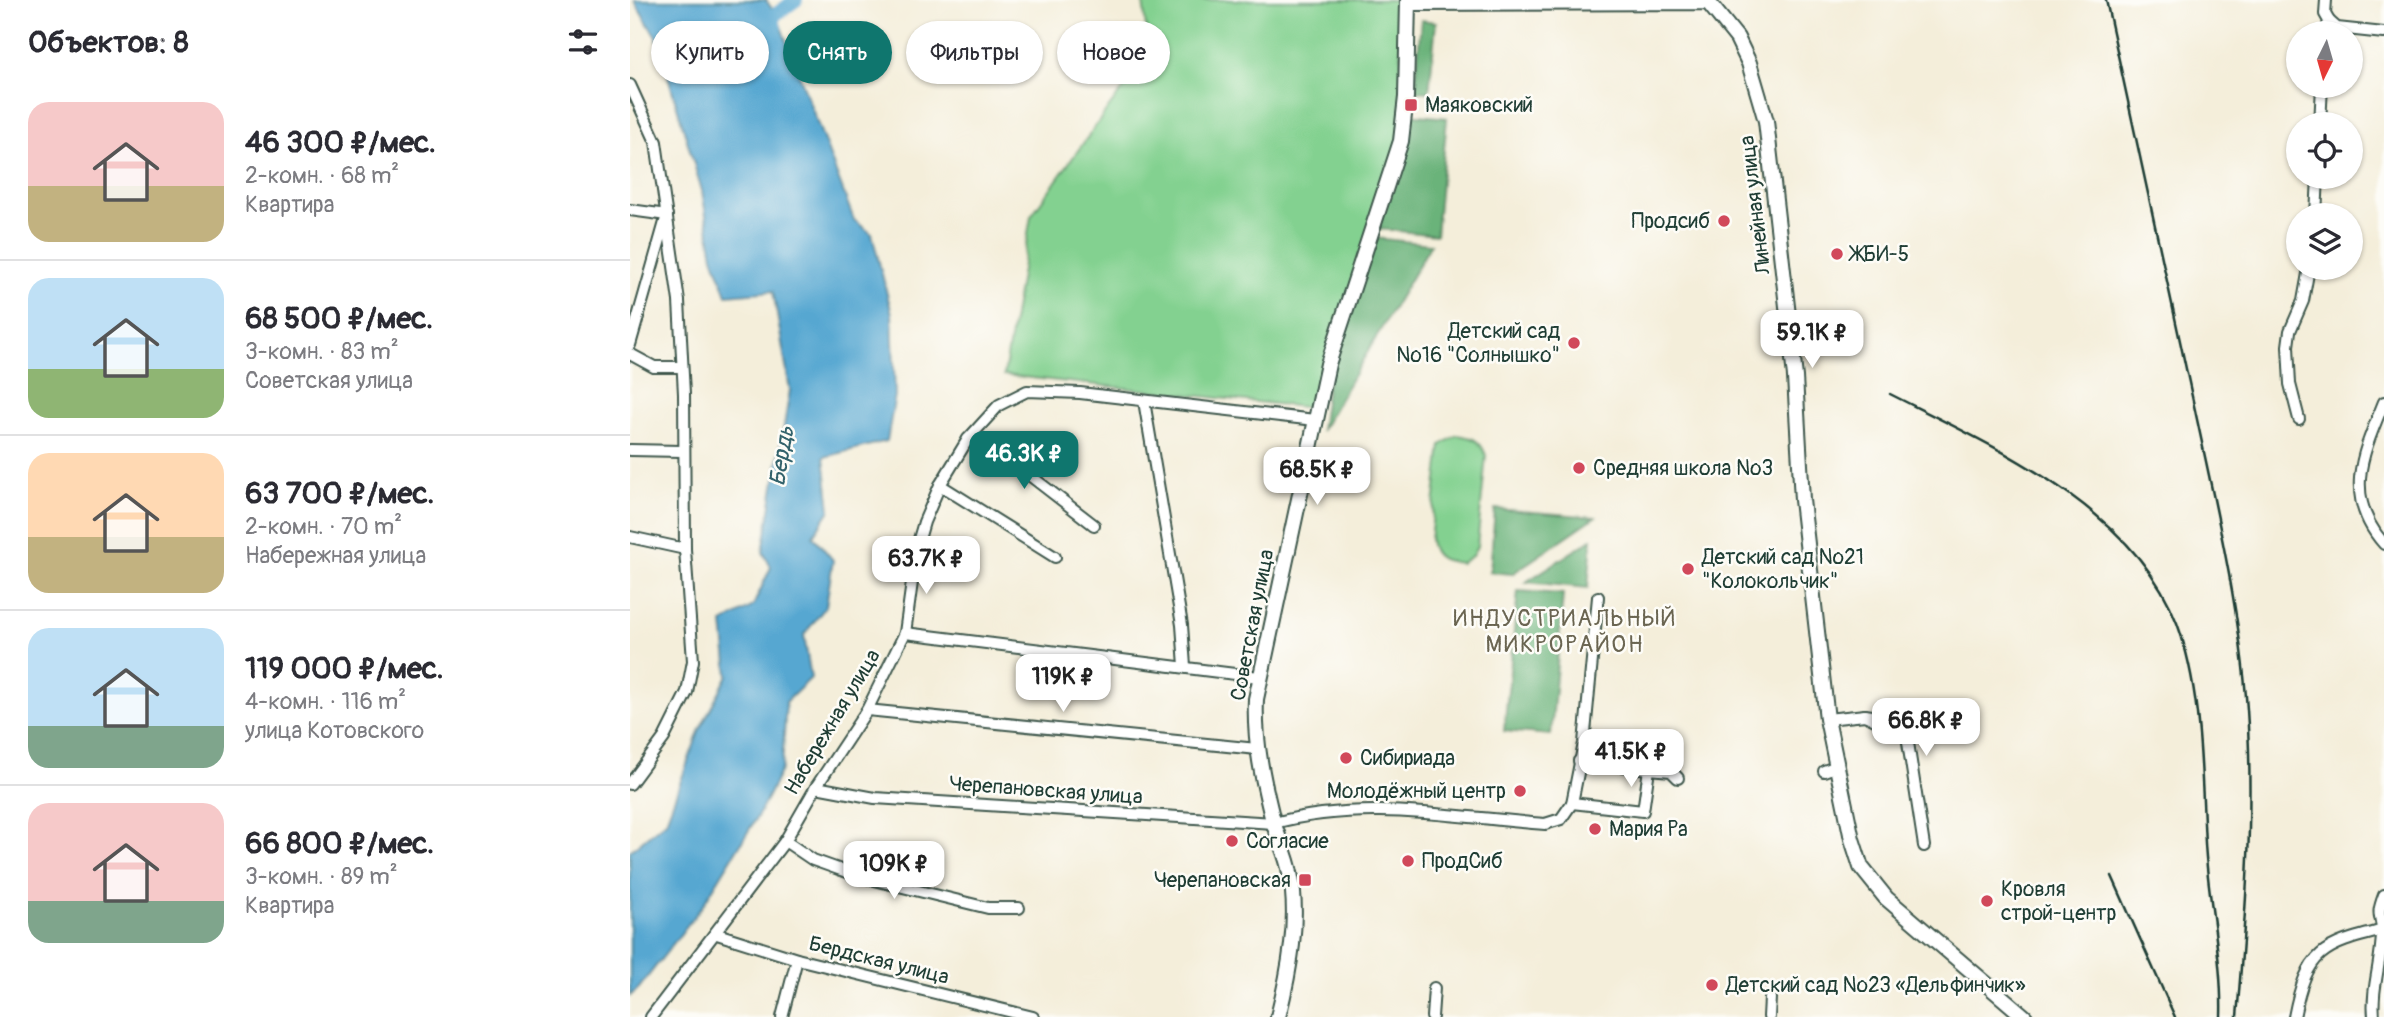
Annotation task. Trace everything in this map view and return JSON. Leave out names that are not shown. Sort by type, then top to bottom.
[{"type":"main road","name":"Линейная улица","points":[[1409,2],[1708,1],[1737,38],[1749,63],[1766,121],[1795,377],[1802,500],[1827,719],[1830,769],[1867,876],[1904,915],[1962,960],[2025,1017]]},
{"type":"main road","name":"Советская улица","points":[[1278,1017],[1291,951],[1293,895],[1290,872],[1274,823],[1257,749],[1255,713],[1259,677],[1305,480],[1328,364],[1401,141],[1406,97],[1409,2]]},
{"type":"street","points":[[2326,0],[2325,14],[2329,21]]},
{"type":"street","points":[[2363,31],[2384,33]]},
{"type":"street","points":[[630,784],[664,738],[687,692],[693,661],[685,549],[679,301],[656,142],[631,88]]},
{"type":"street","points":[[630,210],[667,215]]},
{"type":"street","points":[[630,345],[667,215]]},
{"type":"street","points":[[2299,419],[2290,384],[2288,346],[2290,331],[2303,301],[2307,280]]},
{"type":"street","points":[[630,354],[654,366],[682,367]]},
{"type":"street","name":"Набережная улица","points":[[652,1017],[785,841],[816,787],[867,710],[905,633],[918,547],[940,485],[968,439],[999,405],[1027,391],[1080,393],[1315,420]]},
{"type":"street","points":[[1144,401],[1182,625],[1185,666]]},
{"type":"street","points":[[2384,402],[2361,458],[2359,487],[2366,514],[2384,544]]},
{"type":"street","points":[[968,439],[1049,489],[1094,525]]},
{"type":"street","points":[[630,450],[682,451]]},
{"type":"street","points":[[940,485],[1055,557]]},
{"type":"street","points":[[630,537],[685,549]]},
{"type":"street","points":[[1598,597],[1584,743],[1572,803],[1643,811],[1649,769]]},
{"type":"street","points":[[905,633],[1259,677]]},
{"type":"street","points":[[867,710],[1257,749]]},
{"type":"street","points":[[1865,715],[1907,736],[1924,846]]},
{"type":"street","points":[[1827,719],[1865,715],[1917,722]]},
{"type":"street","points":[[1579,761],[1671,771],[1678,778]]},
{"type":"street","name":"Черепановская улица","points":[[816,787],[875,798],[1274,823],[1311,813],[1383,808],[1545,824],[1561,819],[1572,803]]},
{"type":"street","points":[[785,841],[813,860],[858,876],[988,908],[1019,908]]},
{"type":"street","points":[[2374,1017],[2376,965],[2383,931],[2377,914],[2384,895]]},
{"type":"street","points":[[2294,1017],[2305,974],[2316,957],[2337,941],[2383,931]]},
{"type":"street","name":"Бердская улица","points":[[717,934],[797,959],[1033,1017]]},
{"type":"street","points":[[782,1017],[797,959]]},
{"type":"street","points":[[1432,1017],[1434,988]]},
{"type":"street","points":[[1769,1017],[1770,998]]},
{"type":"green space","points":[[1143,0],[1402,0],[1400,138],[1313,408],[1004,375],[1031,216],[1128,84],[1170,84],[1170,21],[1145,21]]},
{"type":"green space","points":[[1421,20],[1436,22],[1429,92],[1415,91]]},
{"type":"green space","points":[[1409,114],[1447,118],[1436,235],[1378,229]]},
{"type":"green space","points":[[1374,238],[1431,244],[1321,431],[1327,386]]},
{"type":"green space","points":[[1457,435],[1475,440],[1486,455],[1477,547],[1472,556],[1461,563],[1440,558],[1430,540],[1441,445]]},
{"type":"green space","points":[[1495,509],[1595,517],[1512,574],[1490,572]]},
{"type":"green space","points":[[1592,539],[1588,588],[1526,582]]},
{"type":"green space","points":[[1518,591],[1563,594],[1551,735],[1504,731]]},
{"type":"water","name":"Бердь","points":[[634,0],[766,0],[777,16],[783,32],[783,84],[803,84],[854,220],[872,234],[892,314],[895,395],[887,441],[824,457],[830,510],[813,536],[833,560],[826,606],[804,635],[811,678],[786,702],[782,768],[760,812],[703,905],[630,996],[630,851],[666,821],[700,729],[728,675],[723,623],[753,606],[771,567],[763,552],[790,390],[773,291],[727,295],[713,257],[702,191],[670,84],[769,84],[769,21],[651,21],[651,29]]},
{"type":"waterway","points":[[775,28],[772,17],[796,0]]},
{"type":"railway","points":[[2106,0],[2214,499],[2241,650],[2248,726],[2250,799],[2237,1017]]},
{"type":"railway","points":[[1890,394],[2015,459],[2056,485],[2094,514],[2128,546],[2157,582],[2177,623],[2196,704],[2207,865],[2220,973],[2221,1017]]},
{"type":"railway","points":[[2112,876],[2175,1017]]},
{"type":"place","name":"Маяковский","points":[[1411,105]]},
{"type":"place","name":"Продсиб","points":[[1724,221]]},
{"type":"place","name":"ЖБИ-5","points":[[1837,254]]},
{"type":"place","name":"Детский сад №16 \"Солнышко\"","points":[[1574,343]]},
{"type":"place","name":"Средняя школа №3","points":[[1579,468]]},
{"type":"place","name":"Детский сад №21 \"Колокольчик\"","points":[[1688,569]]},
{"type":"place","name":"Сибириада","points":[[1346,758]]},
{"type":"place","name":"Молодёжный центр","points":[[1520,791]]},
{"type":"place","name":"Мария Ра","points":[[1595,829]]},
{"type":"place","name":"Согласие","points":[[1232,841]]},
{"type":"place","name":"ПродСиб","points":[[1408,861]]},
{"type":"place","name":"Черепановская","points":[[1305,880]]},
{"type":"place","name":"Кровля строй-центр","points":[[1987,901]]},
{"type":"place","name":"Детский сад №23 «Дельфинчик»","points":[[1712,985]]},
{"type":"district","name":"ИНДУСТРИАЛЬНЫЙ МИКРОРАЙОН","points":[[1565,631]]}]
